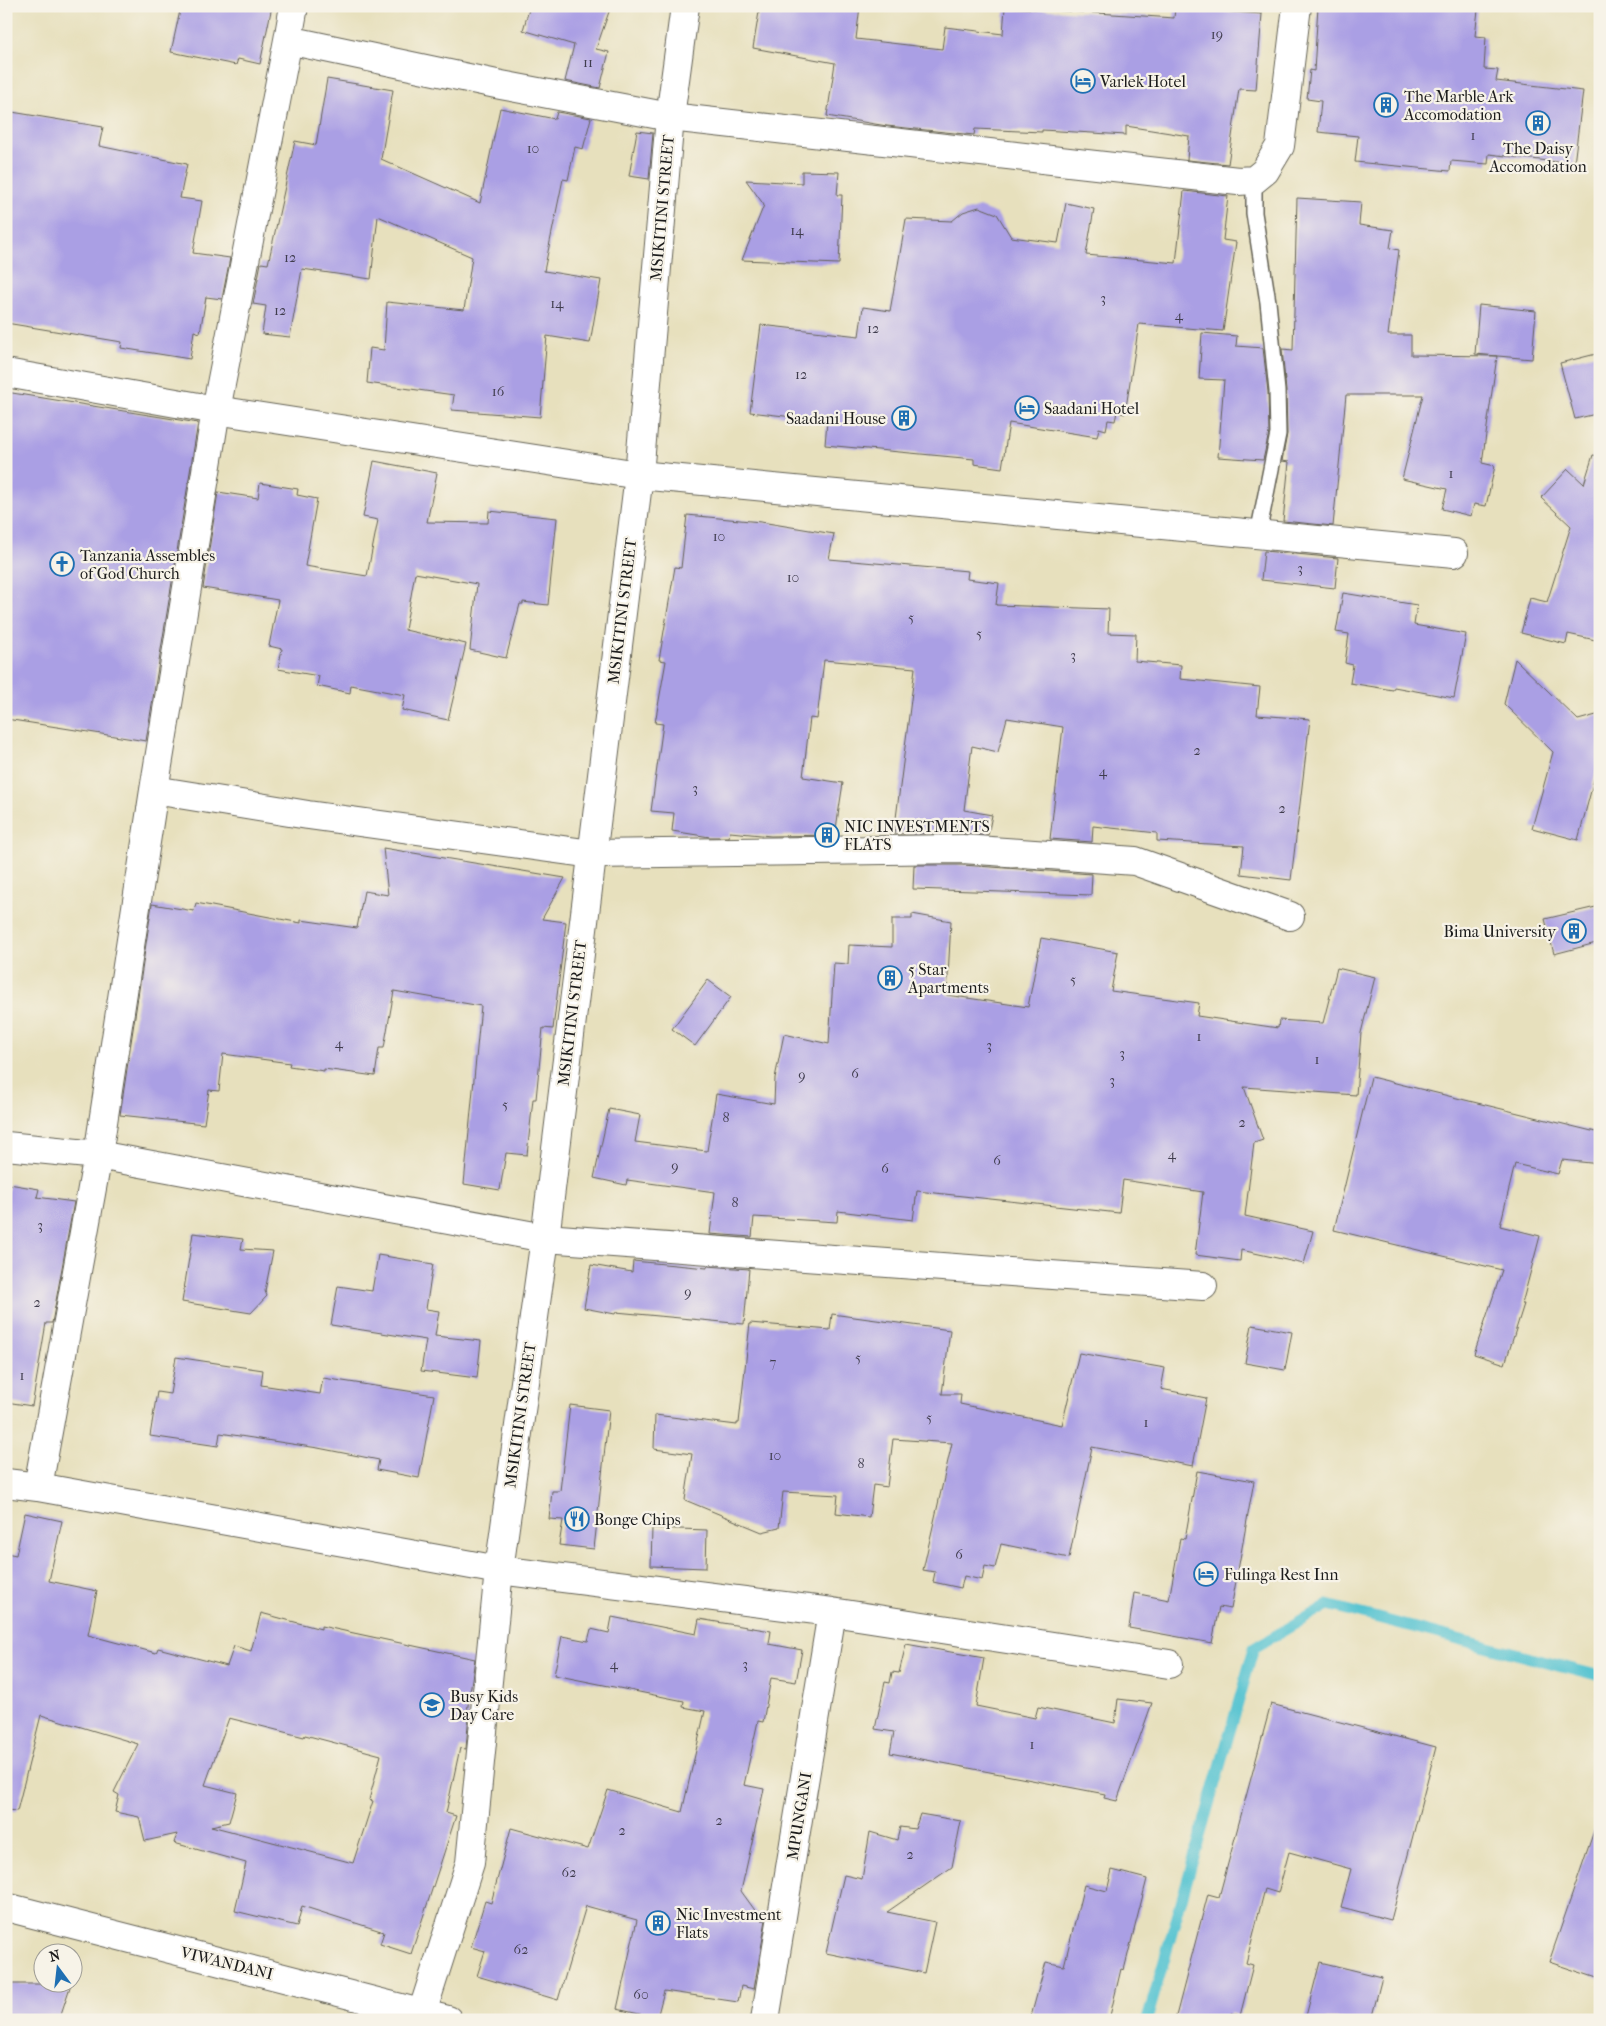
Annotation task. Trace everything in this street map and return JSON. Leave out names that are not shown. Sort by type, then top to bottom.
[{"type":"street","points":[[38,1487],[98,1155],[154,790],[216,410],[294,6]]},
{"type":"street","name":"MSIKITINI STREET","points":[[422,2012],[470,1863],[499,1570],[545,1238],[639,475],[670,117],[685,6]]},
{"type":"street","points":[[288,40],[501,85],[670,117],[1238,181],[1254,180],[1265,171],[1280,146],[1297,6]]},
{"type":"street","points":[[6,373],[216,410],[639,475],[1454,553]]},
{"type":"street","points":[[154,790],[308,815],[592,854],[962,849],[1135,861],[1290,916]]},
{"type":"street","points":[[6,1146],[98,1155],[545,1238],[1203,1286]]},
{"type":"street","points":[[6,1483],[38,1487],[499,1570],[832,1612],[1169,1664]]},
{"type":"street","name":"MPUNGANI","points":[[765,2020],[832,1612]]},
{"type":"street","name":"VIWANDANI","points":[[6,1907],[448,2020]]},
{"type":"lane","points":[[1254,180],[1254,213],[1268,302],[1276,381],[1278,434],[1258,534]]},
{"type":"building","points":[[181,6],[272,6],[260,64],[238,59],[236,65],[171,52]]},
{"type":"building","points":[[530,6],[611,6],[596,49],[609,52],[600,88],[565,81],[574,45],[523,30]]},
{"type":"building","points":[[760,6],[860,6],[856,39],[942,49],[945,27],[1003,34],[1005,7],[1174,18],[1175,8],[1262,14],[1256,90],[1239,89],[1228,164],[1187,160],[1189,136],[1126,126],[1126,135],[1042,130],[1042,132],[975,129],[974,135],[887,126],[827,116],[835,63],[753,48]]},
{"type":"building","points":[[1318,6],[1450,6],[1478,10],[1475,36],[1486,37],[1484,69],[1498,70],[1496,81],[1583,91],[1574,164],[1489,154],[1488,164],[1451,161],[1450,171],[1355,162],[1358,136],[1318,132],[1321,101],[1307,99],[1310,70],[1314,71]]},
{"type":"building","points":[[327,79],[393,90],[381,159],[480,203],[500,108],[555,119],[557,112],[591,118],[583,149],[575,147],[568,180],[563,179],[544,271],[601,280],[590,343],[547,336],[540,417],[452,410],[454,395],[367,383],[370,348],[384,350],[387,302],[464,310],[472,257],[378,216],[371,279],[302,269],[290,337],[262,334],[266,306],[253,304],[261,263],[268,264],[295,141],[316,145]]},
{"type":"building","points":[[6,111],[103,127],[99,146],[187,164],[180,198],[202,201],[193,253],[230,258],[222,299],[206,297],[200,333],[194,331],[190,359],[121,348],[122,342],[6,323]]},
{"type":"building","points":[[637,131],[653,133],[649,179],[629,176]]},
{"type":"building","points":[[802,171],[839,172],[837,195],[842,195],[839,264],[742,260],[764,205],[746,180],[802,183]]},
{"type":"building","points":[[1184,191],[1228,196],[1223,240],[1236,242],[1223,331],[1139,324],[1125,414],[1117,412],[1115,421],[1108,420],[1106,430],[1099,428],[1097,437],[1009,423],[1002,468],[974,464],[974,459],[825,445],[827,421],[750,412],[761,325],[859,336],[863,307],[890,311],[906,219],[952,221],[963,212],[979,207],[997,214],[1011,237],[1058,243],[1066,203],[1094,209],[1086,255],[1176,263]]},
{"type":"building","points":[[1297,198],[1361,202],[1359,225],[1393,230],[1390,248],[1399,250],[1388,335],[1411,335],[1411,355],[1497,356],[1482,463],[1495,466],[1486,506],[1474,504],[1471,516],[1442,509],[1447,489],[1402,479],[1423,395],[1346,395],[1333,526],[1283,521],[1289,462],[1282,461],[1287,434],[1286,391],[1282,349],[1293,350]]},
{"type":"building","points":[[1479,305],[1536,311],[1532,359],[1475,354]]},
{"type":"building","points":[[1202,333],[1237,336],[1236,346],[1263,348],[1268,392],[1269,433],[1263,460],[1218,457],[1224,380],[1199,379]]},
{"type":"building","points":[[1600,353],[1600,413],[1575,419],[1560,363]]},
{"type":"building","points":[[6,392],[198,423],[146,741],[6,719]]},
{"type":"building","points":[[1593,455],[1600,456],[1600,641],[1568,634],[1566,644],[1521,633],[1530,598],[1547,602],[1571,526],[1541,498],[1568,469],[1584,484]]},
{"type":"building","points":[[374,461],[437,473],[427,522],[488,523],[489,511],[557,518],[548,605],[523,602],[523,604],[520,604],[506,658],[470,650],[477,584],[415,573],[405,630],[466,644],[448,720],[402,710],[405,695],[351,685],[350,693],[317,686],[319,676],[278,669],[282,649],[269,646],[278,600],[203,588],[218,492],[258,498],[260,483],[298,489],[297,495],[317,499],[305,566],[367,576],[378,520],[363,517]]},
{"type":"building","points":[[687,515],[761,522],[834,534],[829,559],[968,571],[967,579],[999,583],[996,605],[1109,609],[1108,633],[1136,634],[1135,661],[1181,665],[1180,679],[1260,687],[1257,715],[1310,719],[1291,880],[1241,874],[1244,846],[1157,841],[1157,833],[1093,826],[1092,842],[1050,839],[1063,727],[1007,718],[998,752],[972,746],[964,810],[992,815],[988,835],[962,833],[894,834],[915,668],[824,660],[817,719],[810,718],[803,777],[843,783],[835,835],[771,836],[730,832],[729,837],[710,837],[672,831],[674,813],[651,811],[663,724],[655,723],[666,661],[659,660],[675,567],[681,568]]},
{"type":"building","points":[[1264,551],[1338,558],[1335,588],[1261,580]]},
{"type":"building","points":[[1343,593],[1417,605],[1414,625],[1466,634],[1454,698],[1394,687],[1393,690],[1350,683],[1353,665],[1345,663],[1349,634],[1336,632]]},
{"type":"building","points":[[1515,659],[1578,720],[1600,714],[1600,757],[1578,840],[1532,828],[1553,752],[1504,704]]},
{"type":"building","points":[[383,848],[565,878],[542,919],[566,922],[553,1029],[543,1028],[536,1099],[533,1099],[527,1155],[506,1153],[500,1190],[464,1184],[481,1006],[394,991],[384,1048],[379,1048],[375,1076],[289,1066],[290,1063],[223,1054],[219,1091],[209,1090],[204,1124],[120,1115],[152,904],[194,911],[196,903],[301,923],[301,920],[357,928],[364,891],[388,895]]},
{"type":"building","points":[[914,865],[962,865],[1092,874],[1091,895],[913,889]]},
{"type":"building","name":"Bima University","points":[[1600,906],[1600,942],[1554,954],[1545,919]]},
{"type":"building","points":[[912,914],[951,921],[947,995],[1028,1007],[1041,938],[1118,952],[1111,991],[1199,1003],[1197,1016],[1278,1028],[1279,1020],[1323,1023],[1337,968],[1375,977],[1361,1033],[1356,1095],[1244,1087],[1263,1140],[1254,1143],[1245,1216],[1313,1231],[1304,1264],[1241,1250],[1240,1261],[1195,1255],[1203,1192],[1123,1180],[1119,1213],[917,1191],[913,1220],[838,1211],[837,1222],[754,1217],[752,1237],[710,1234],[715,1192],[627,1180],[626,1185],[594,1178],[609,1109],[640,1115],[635,1142],[707,1151],[716,1094],[774,1104],[775,1078],[784,1034],[829,1044],[834,963],[848,964],[849,945],[892,947],[892,919],[912,919]]},
{"type":"building","points":[[708,980],[731,997],[695,1046],[672,1029]]},
{"type":"building","points":[[1371,1077],[1600,1133],[1600,1164],[1562,1160],[1558,1174],[1515,1164],[1500,1226],[1540,1236],[1522,1304],[1524,1304],[1505,1364],[1474,1354],[1502,1270],[1334,1230]]},
{"type":"building","points":[[9,1184],[39,1189],[37,1197],[74,1202],[52,1323],[46,1323],[32,1406],[6,1402],[6,1200]]},
{"type":"building","points":[[193,1233],[243,1239],[241,1249],[273,1251],[265,1291],[267,1296],[251,1313],[182,1302]]},
{"type":"building","points":[[378,1255],[433,1264],[426,1309],[439,1311],[435,1336],[481,1341],[477,1378],[421,1371],[426,1340],[331,1325],[338,1286],[372,1291]]},
{"type":"building","points":[[633,1261],[707,1268],[707,1266],[749,1269],[744,1324],[616,1312],[615,1314],[584,1308],[591,1265],[632,1272]]},
{"type":"building","points":[[832,1314],[950,1330],[942,1394],[961,1394],[960,1404],[1062,1425],[1079,1353],[1165,1368],[1161,1389],[1206,1398],[1193,1466],[1092,1447],[1069,1558],[1001,1544],[995,1568],[985,1566],[982,1580],[964,1576],[961,1588],[933,1582],[935,1572],[923,1570],[952,1443],[893,1439],[887,1487],[873,1485],[869,1517],[836,1513],[838,1495],[783,1492],[779,1528],[762,1532],[685,1500],[692,1454],[654,1449],[655,1415],[737,1425],[739,1423],[750,1323],[830,1330]]},
{"type":"building","points":[[1252,1325],[1292,1332],[1285,1370],[1245,1363]]},
{"type":"building","points":[[176,1357],[263,1370],[261,1385],[320,1394],[323,1378],[434,1395],[419,1478],[377,1470],[379,1460],[318,1448],[220,1433],[218,1446],[150,1436],[157,1392],[170,1394]]},
{"type":"building","points":[[570,1405],[609,1410],[594,1549],[559,1545],[563,1520],[549,1519],[552,1491],[560,1491]]},
{"type":"building","points":[[1197,1471],[1254,1481],[1231,1609],[1219,1607],[1212,1643],[1129,1628],[1134,1593],[1169,1600],[1180,1538],[1185,1539]]},
{"type":"building","points":[[25,1513],[62,1521],[49,1581],[97,1591],[88,1635],[156,1653],[158,1648],[227,1666],[234,1646],[251,1651],[261,1613],[321,1629],[321,1626],[475,1659],[467,1712],[469,1713],[466,1749],[460,1748],[446,1813],[456,1816],[411,1954],[380,1944],[384,1932],[302,1906],[297,1926],[235,1911],[246,1863],[174,1843],[177,1834],[145,1841],[139,1817],[115,1812],[119,1795],[114,1792],[138,1744],[41,1715],[17,1811],[6,1810],[6,1553],[16,1555]],"holes":[[[229,1718],[304,1737],[305,1735],[381,1755],[369,1800],[373,1801],[353,1863],[211,1826],[229,1822],[237,1793],[205,1785]]]},
{"type":"building","points":[[652,1528],[707,1530],[706,1568],[651,1566]]},
{"type":"building","points":[[612,1617],[696,1634],[699,1619],[771,1631],[769,1644],[802,1650],[796,1682],[771,1678],[763,1722],[758,1721],[744,1785],[764,1789],[741,1891],[762,1920],[766,1920],[754,1989],[741,1986],[738,2002],[664,1991],[657,2018],[617,2009],[637,1920],[586,1906],[558,2000],[477,1976],[485,1951],[471,1947],[485,1901],[491,1903],[511,1828],[588,1849],[608,1790],[682,1812],[705,1711],[683,1707],[684,1701],[554,1675],[562,1636],[588,1641],[591,1629],[609,1633]]},
{"type":"building","points":[[906,1644],[984,1658],[976,1706],[1035,1718],[1038,1707],[1115,1723],[1118,1699],[1152,1703],[1117,1801],[1104,1798],[1105,1794],[890,1753],[894,1732],[875,1729],[885,1682],[890,1683],[892,1672],[899,1673]]},
{"type":"building","points":[[1271,1704],[1436,1747],[1391,1920],[1341,1907],[1351,1869],[1289,1852],[1278,1893],[1265,1889],[1246,1963],[1253,1965],[1240,2016],[1231,2013],[1229,2020],[1175,2020],[1208,1894],[1219,1897]]},
{"type":"building","points":[[920,1814],[961,1821],[952,1867],[887,1912],[935,1922],[924,1973],[826,1953],[844,1875],[862,1879],[870,1832],[897,1840],[900,1827],[915,1829]]},
{"type":"building","points":[[1595,1828],[1600,1829],[1600,1979],[1549,1962]]},
{"type":"building","points":[[1112,1870],[1147,1879],[1124,1970],[1121,1969],[1109,2020],[1030,2020],[1046,1962],[1064,1966],[1084,1885],[1107,1891]]},
{"type":"building","points":[[1320,1962],[1382,1977],[1371,2020],[1305,2020]]},
{"type":"building","points":[[6,1984],[32,1984],[32,1994],[68,1994],[59,2020],[6,2020]]},
{"type":"waterway","points":[[1147,2020],[1254,1648],[1328,1605],[1600,1676]]},
{"type":"place","name":"Varlek Hotel","points":[[1083,81]]},
{"type":"place","name":"The Marble Ark Accomodation","points":[[1386,105]]},
{"type":"place","name":"The Daisy Accomodation","points":[[1538,123]]},
{"type":"place","name":"Saadani Hotel","points":[[1027,408]]},
{"type":"place","name":"Saadani House","points":[[904,418]]},
{"type":"place","name":"Tanzania Assembles of God Church","points":[[62,564]]},
{"type":"place","name":"NIC INVESTMENTS FLATS","points":[[827,835]]},
{"type":"place","name":"Bima University","points":[[1574,931]]},
{"type":"place","name":"5 Star Apartments","points":[[890,978]]},
{"type":"place","name":"Bonge Chips","points":[[577,1519]]},
{"type":"place","name":"Fulinga Rest Inn","points":[[1206,1574]]},
{"type":"place","name":"Busy Kids Day Care","points":[[432,1705]]},
{"type":"place","name":"Nic Investment Flats","points":[[658,1923]]}]
